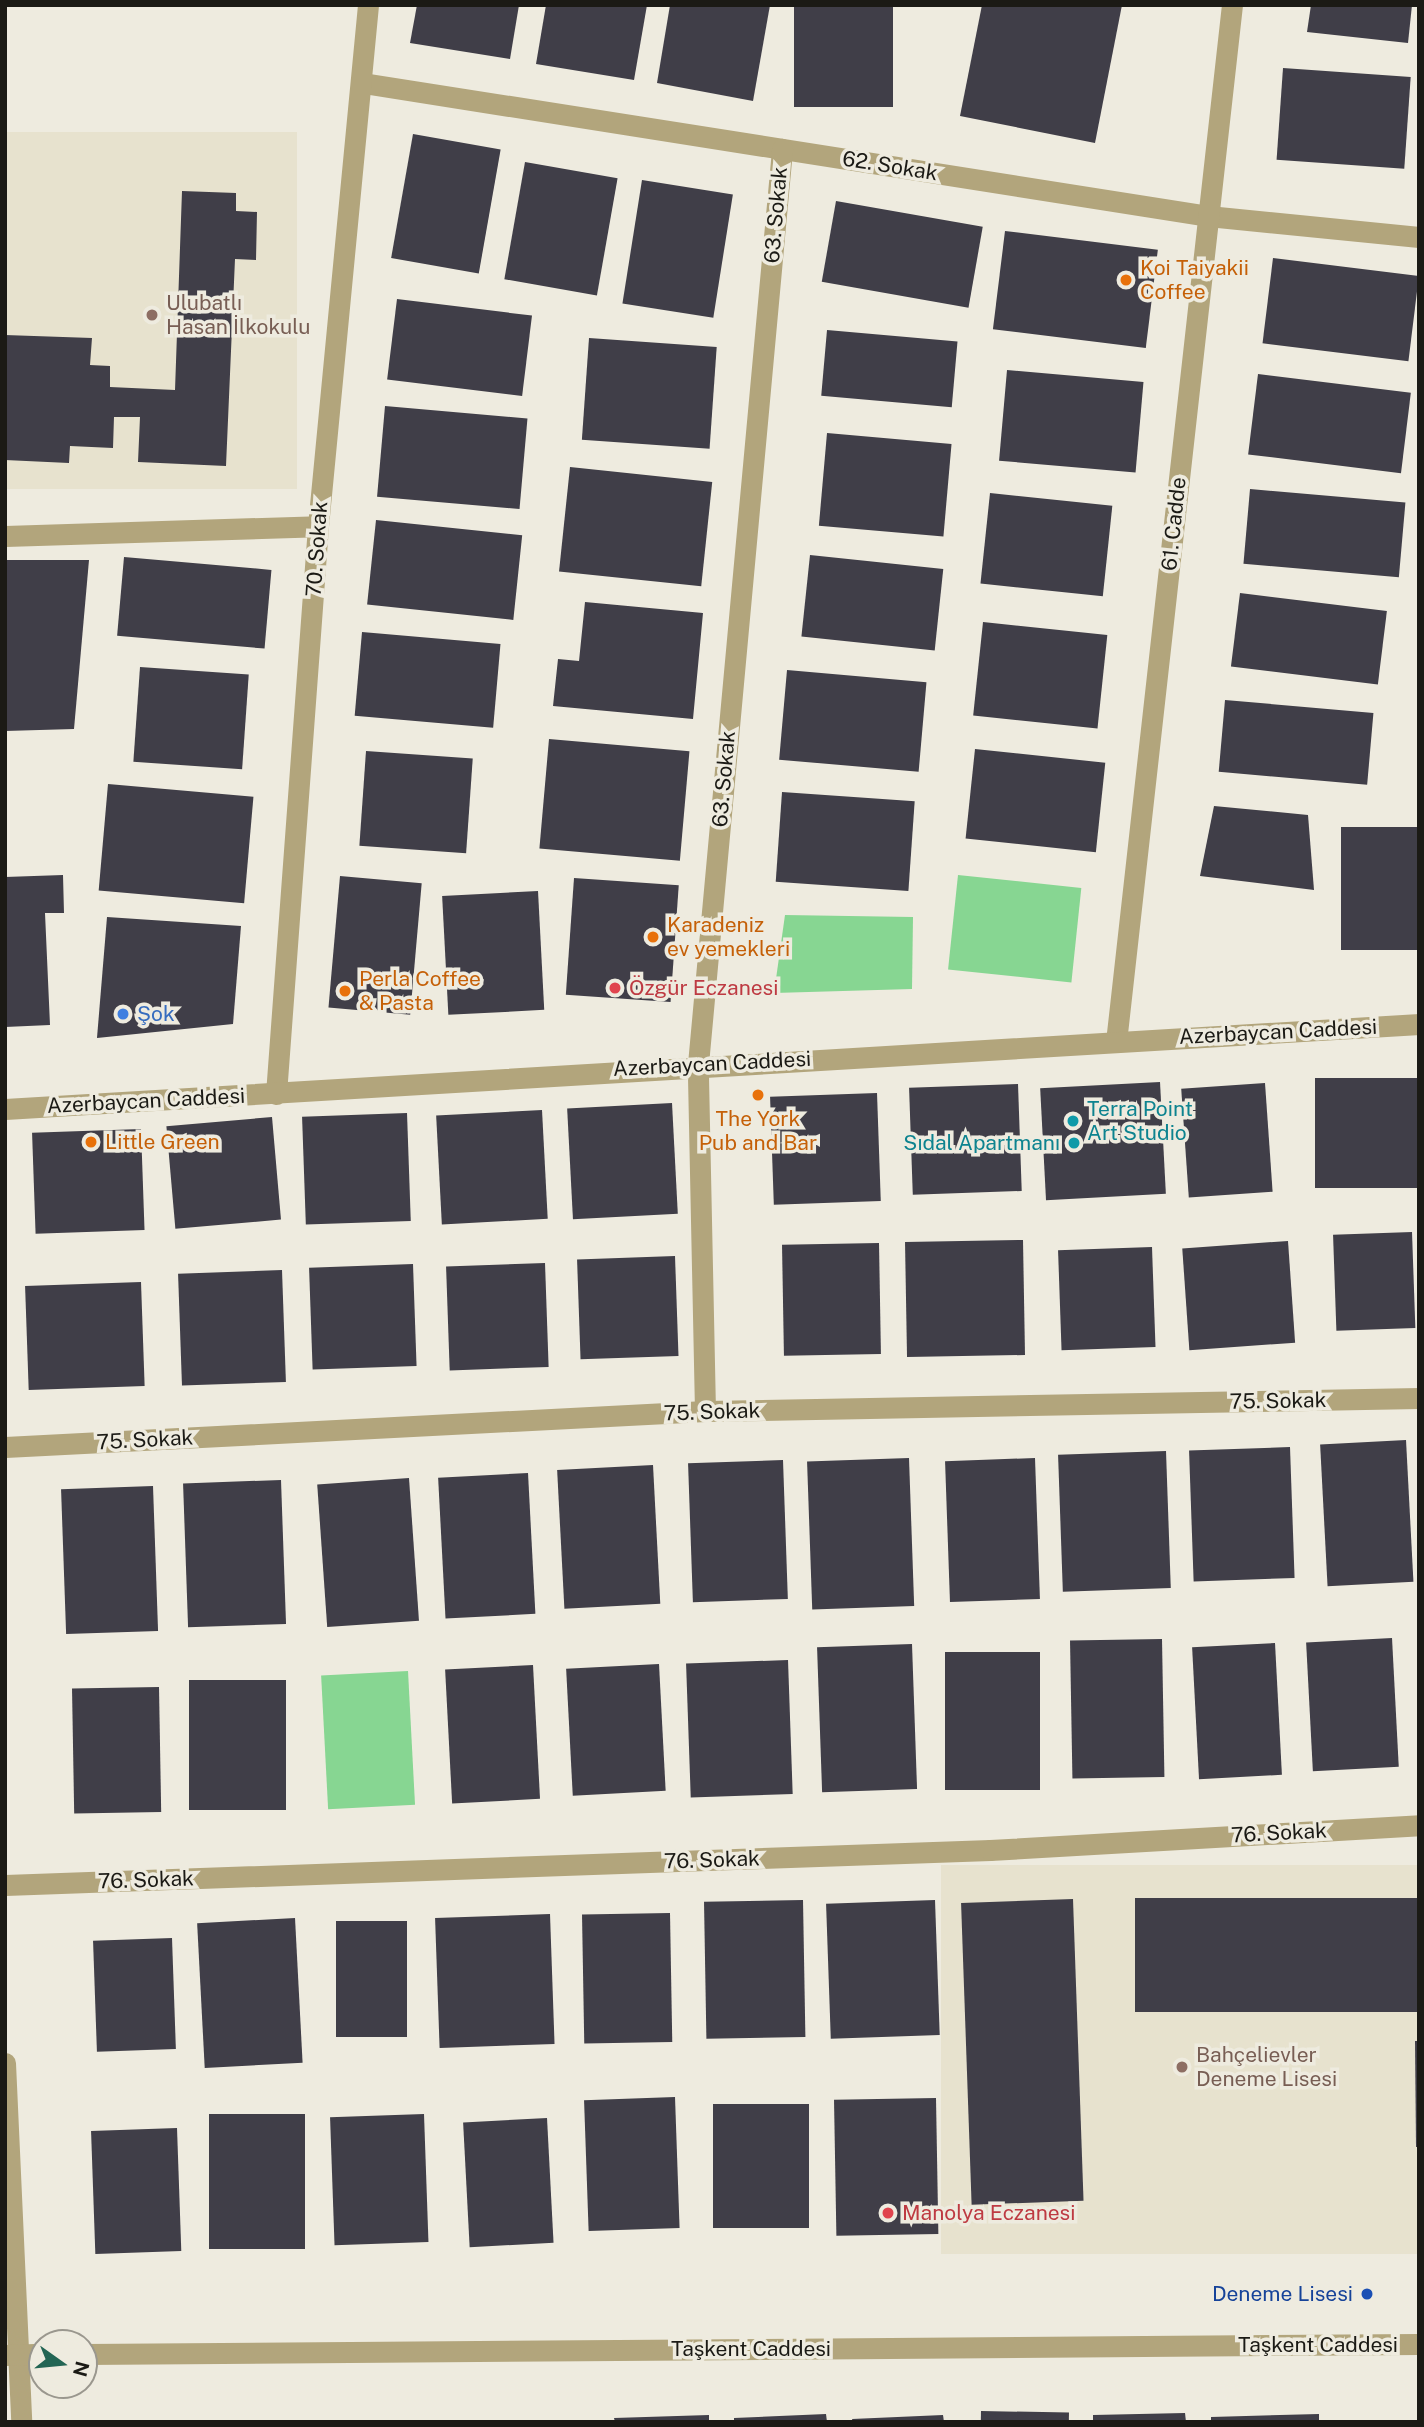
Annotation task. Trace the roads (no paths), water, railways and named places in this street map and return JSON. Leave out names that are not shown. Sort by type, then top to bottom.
[{"type":"street","name":"70. Sokak","points":[[276,1094],[318,526],[363,83],[368,5]]},
{"type":"street","name":"61. Cadde","points":[[1116,1042],[1232,5]]},
{"type":"street","name":"62. Sokak","points":[[363,83],[1208,216],[1419,237]]},
{"type":"street","name":"63. Sokak","points":[[705,1411],[698,1064],[782,149]]},
{"type":"street","points":[[5,536],[318,526]]},
{"type":"street","name":"Azerbaycan Caddesi","points":[[5,1109],[276,1094],[698,1064],[1419,1024]]},
{"type":"street","name":"75. Sokak","points":[[5,1447],[705,1411],[1419,1398]]},
{"type":"street","name":"76. Sokak","points":[[5,1885],[990,1850],[1419,1825]]},
{"type":"street","points":[[5,2063],[12,2354],[21,2422]]},
{"type":"street","name":"Taşkent Caddesi","points":[[98,2354],[1419,2344]]},
{"type":"place","name":"Koi Taiyakii Coffee","points":[[1126,280]]},
{"type":"place","name":"Ulubatlı Hasan İlkokulu","points":[[152,315]]},
{"type":"place","name":"Karadeniz ev yemekleri","points":[[653,937]]},
{"type":"place","name":"Özgür Eczanesi","points":[[615,988]]},
{"type":"place","name":"Perla Coffee & Pasta","points":[[345,991]]},
{"type":"place","name":"Şok","points":[[123,1014]]},
{"type":"place","name":"The York Pub and Bar","points":[[758,1095]]},
{"type":"place","name":"Terra Point Art Studio","points":[[1073,1121]]},
{"type":"place","name":"Little Green","points":[[91,1142]]},
{"type":"place","name":"Sıdal Apartmanı","points":[[1074,1143]]},
{"type":"place","name":"Bahçelievler Deneme Lisesi","points":[[1182,2067]]},
{"type":"place","name":"Manolya Eczanesi","points":[[888,2213]]},
{"type":"place","name":"Deneme Lisesi","points":[[1367,2294]]}]
